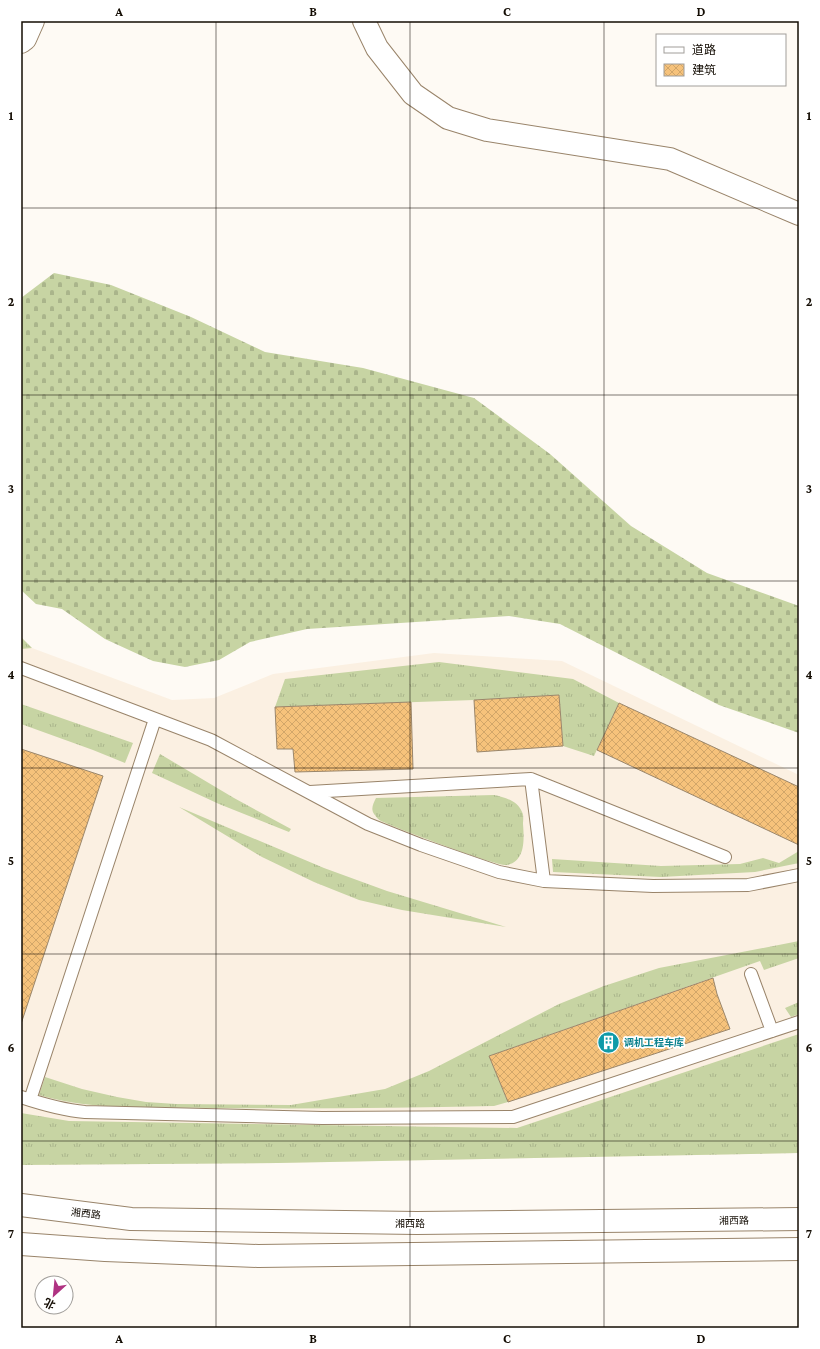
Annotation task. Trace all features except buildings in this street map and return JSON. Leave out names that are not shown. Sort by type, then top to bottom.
[{"type":"street","points":[[21,42],[25,39],[33,21]]},
{"type":"street","points":[[364,21],[377,48],[413,94],[448,118],[487,130],[670,159],[799,214]]},
{"type":"street","name":"湘西路","points":[[21,1205],[131,1219],[417,1223],[799,1220]]},
{"type":"street","points":[[21,1244],[105,1250],[258,1256],[799,1249]]},
{"type":"lane","points":[[21,668],[211,740],[368,824],[421,846],[499,872],[544,881],[653,886],[748,885],[799,875]]},
{"type":"lane","points":[[155,719],[25,1098],[67,1110],[85,1112],[322,1118],[513,1117],[799,1022]]},
{"type":"lane","points":[[309,792],[532,779],[725,857]]},
{"type":"lane","points":[[532,779],[544,881]]},
{"type":"lane","points":[[751,974],[772,1032]]},
{"type":"shaded area","points":[[21,637],[32,648],[172,700],[214,698],[273,674],[434,653],[562,661],[799,775],[799,1153],[278,1163],[21,1165]]},
{"type":"green space","points":[[54,273],[111,285],[191,317],[265,352],[363,368],[474,398],[550,454],[631,526],[707,573],[799,606],[799,733],[719,705],[560,624],[509,616],[307,629],[250,642],[219,660],[185,667],[153,661],[105,639],[62,609],[36,604],[21,590],[21,298]]},
{"type":"green space","points":[[21,637],[32,648],[21,649]]},
{"type":"green space","points":[[439,662],[573,679],[619,703],[594,756],[563,746],[559,695],[474,700],[275,707],[285,679]]},
{"type":"green space","points":[[21,704],[133,743],[125,763],[21,724]]},
{"type":"green space","points":[[160,754],[234,798],[291,829],[289,832],[219,804],[152,773]]},
{"type":"green space","points":[[494,795],[514,802],[520,808],[523,815],[524,836],[521,854],[513,863],[507,865],[467,854],[390,825],[378,819],[373,813],[372,809],[376,798]]},
{"type":"green space","points":[[179,807],[324,868],[387,891],[506,927],[402,910],[359,900],[314,882],[262,857]]},
{"type":"green space","points":[[799,851],[799,863],[755,872],[661,877],[553,872],[552,859],[661,866],[740,864],[763,858],[779,863]]},
{"type":"green space","points":[[799,941],[799,958],[764,970],[760,961],[489,1056],[508,1102],[494,1106],[389,1108],[147,1108],[81,1104],[39,1095],[45,1077],[82,1089],[117,1097],[146,1102],[176,1104],[291,1105],[385,1089],[429,1071],[559,1004],[604,986],[659,968]]},
{"type":"green space","points":[[799,1002],[799,1014],[791,1017],[785,1008]]},
{"type":"green space","points":[[799,1034],[799,1153],[278,1163],[21,1165],[21,1113],[69,1121],[517,1128]]},
{"type":"place","name":"调机工程车库","points":[[608,1042]]}]
